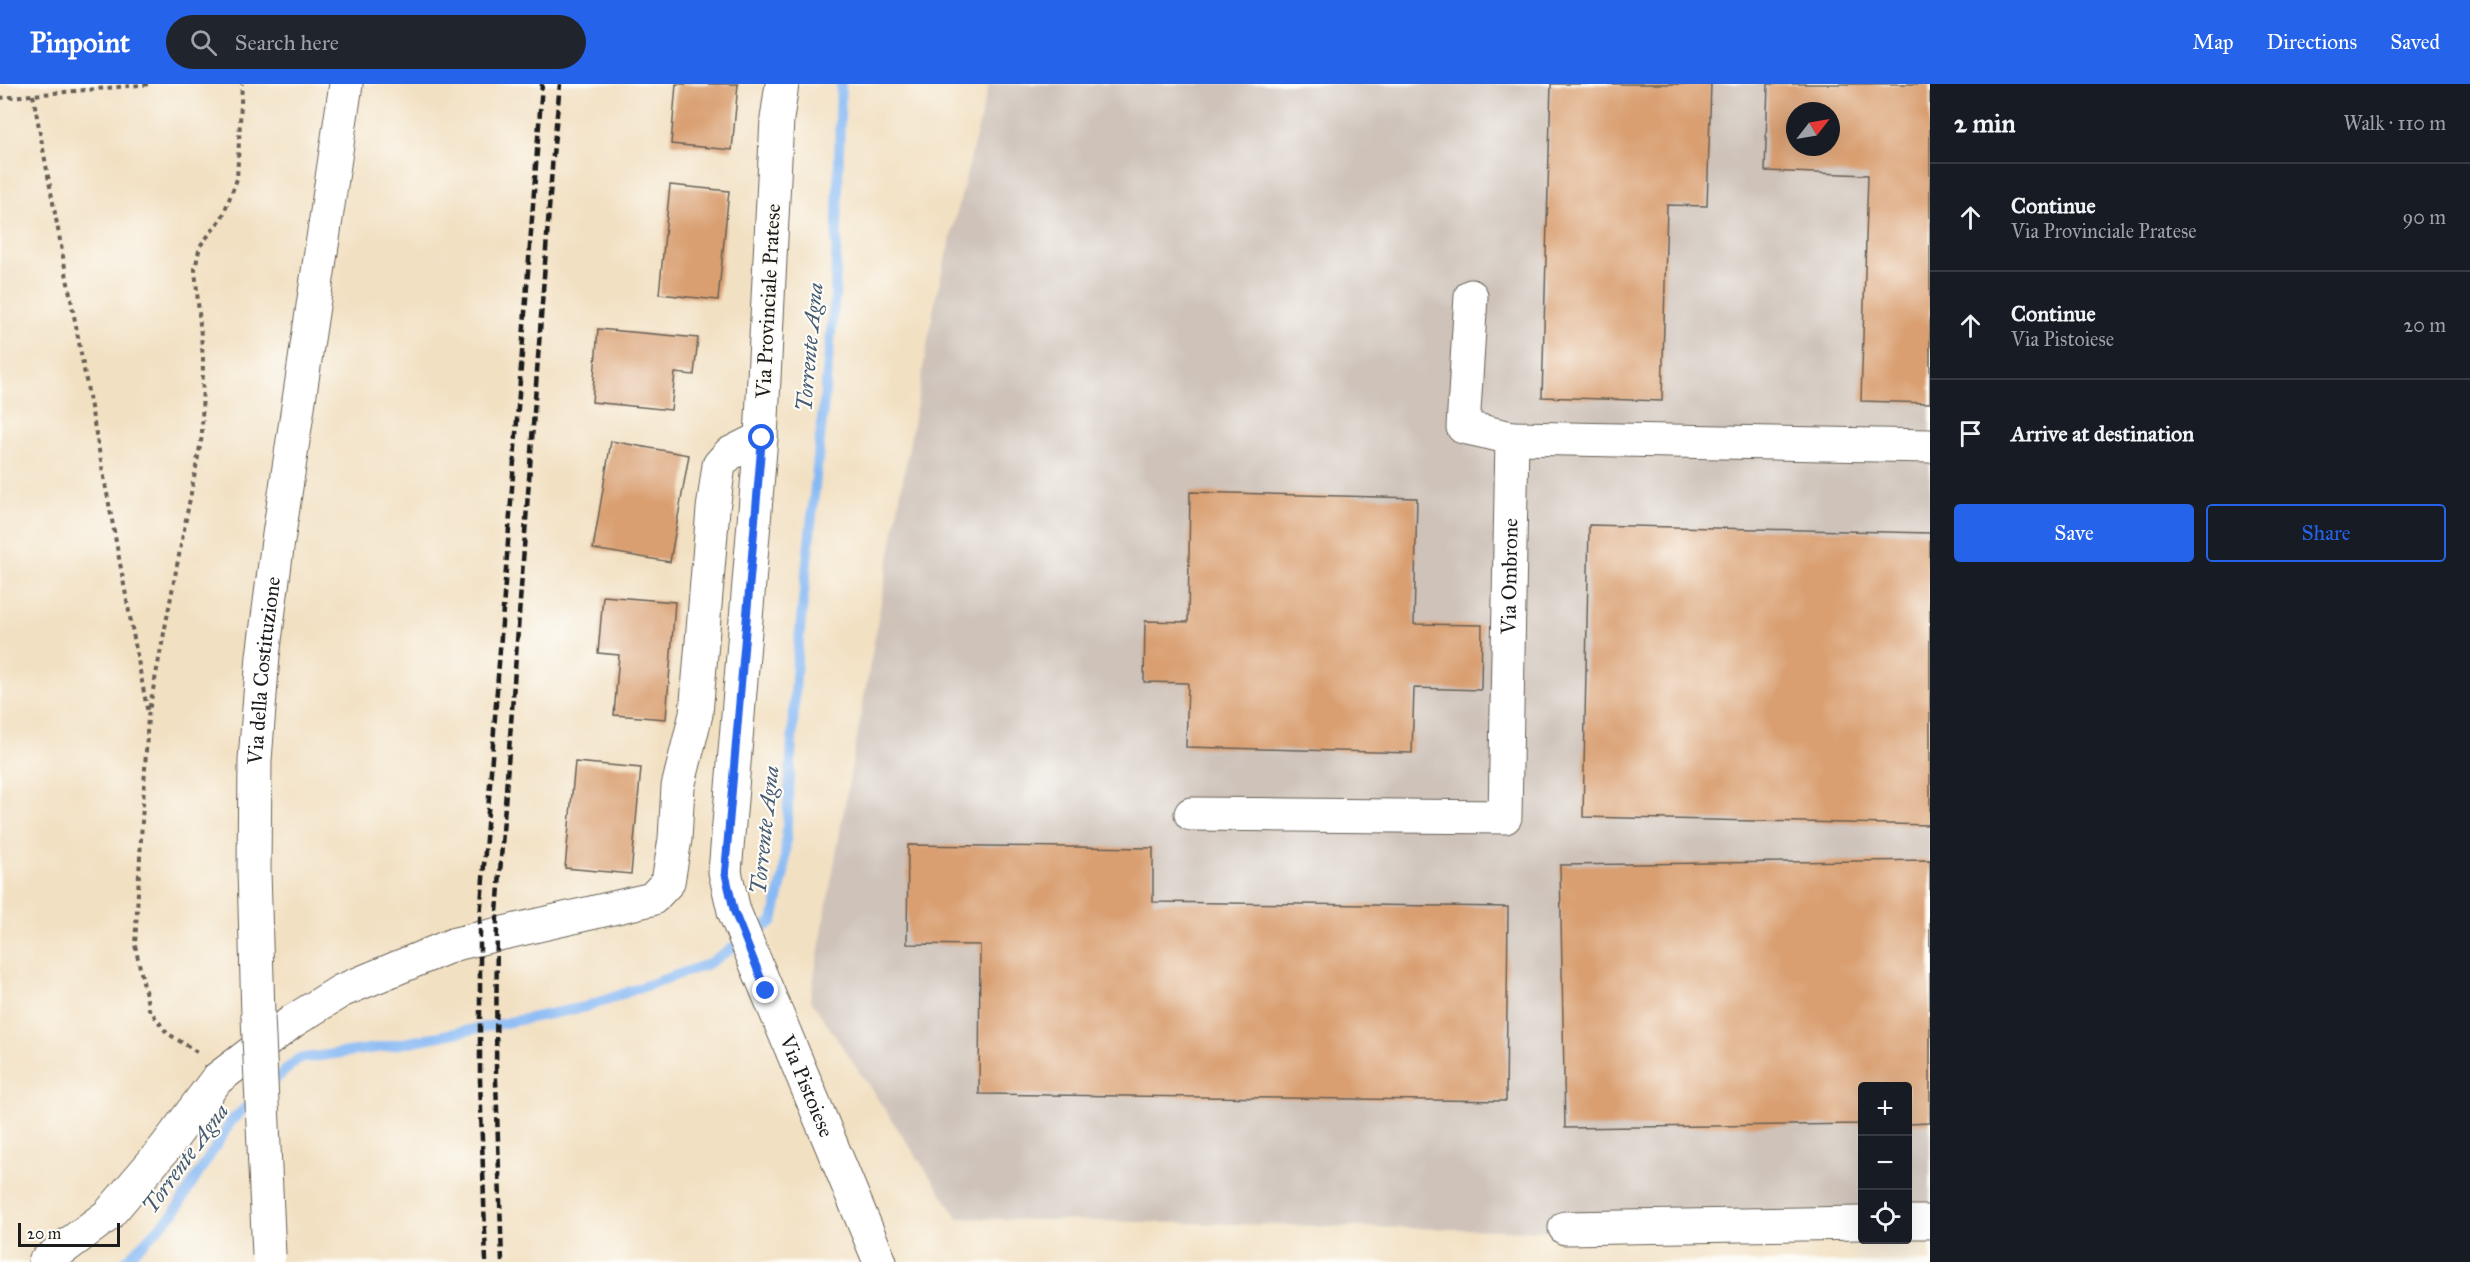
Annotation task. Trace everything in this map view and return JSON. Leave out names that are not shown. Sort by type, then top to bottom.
[{"type":"street","name":"Via della Costituzione","points":[[269,1258],[258,1016],[254,870],[255,760],[263,656],[279,536],[346,84]]},
{"type":"street","name":"Via Provinciale Pratese","points":[[734,911],[725,872],[726,842],[762,438],[777,119],[782,84]]},
{"type":"street","points":[[1471,296],[1463,427],[1512,438],[1930,446]]},
{"type":"street","points":[[45,1262],[108,1215],[165,1148],[217,1080],[292,1021],[340,991],[455,944],[652,898],[668,882],[675,839],[678,787],[696,714],[713,509],[719,465],[729,454],[762,438]]},
{"type":"street","name":"Via Ombrone","points":[[1191,814],[1505,817],[1512,438]]},
{"type":"street","name":"Via Pistoiese","points":[[734,911],[880,1262]]},
{"type":"street","points":[[1912,1222],[1930,1222]]},
{"type":"street","points":[[1565,1228],[1858,1223]]},
{"type":"path","points":[[0,98],[151,84]]},
{"type":"path","points":[[217,1080],[198,1053],[167,1033],[148,1009],[135,945],[148,716],[202,436],[203,358],[195,269],[200,246],[222,218],[237,179],[242,84]]},
{"type":"path","points":[[33,95],[148,716]]},
{"type":"shaded area","points":[[989,84],[1930,84],[1930,1240],[1912,1239],[1912,1082],[1858,1082],[1858,1238],[958,1218],[810,999],[936,296]]},
{"type":"building","points":[[676,84],[738,84],[732,150],[671,144]]},
{"type":"building","points":[[1551,84],[1711,84],[1707,206],[1667,205],[1662,401],[1542,397]]},
{"type":"building","points":[[1768,84],[1930,84],[1930,403],[1861,401],[1868,175],[1765,171]]},
{"type":"building","points":[[670,185],[729,191],[718,300],[659,294]]},
{"type":"building","points":[[598,329],[698,338],[694,375],[675,373],[671,410],[592,402]]},
{"type":"building","points":[[611,441],[689,455],[670,562],[593,549]]},
{"type":"building","points":[[1190,492],[1417,498],[1414,624],[1482,625],[1481,690],[1414,688],[1412,753],[1186,747],[1188,683],[1144,682],[1145,621],[1188,622]]},
{"type":"building","points":[[1589,525],[1930,533],[1930,825],[1583,817]]},
{"type":"building","points":[[603,596],[675,602],[666,719],[614,715],[619,655],[598,653]]},
{"type":"building","points":[[575,762],[641,768],[631,874],[565,868]]},
{"type":"building","points":[[908,845],[1153,848],[1153,902],[1508,907],[1506,1101],[979,1094],[980,945],[907,944]]},
{"type":"building","points":[[1930,860],[1930,1123],[1912,1124],[1912,1082],[1858,1082],[1858,1124],[1565,1128],[1560,865]]},
{"type":"waterway","name":"Torrente Agna","points":[[267,1087],[298,1059],[384,1047],[585,1007],[708,964],[773,921],[784,873],[797,659],[835,295],[841,84]]},
{"type":"waterway","name":"Torrente Agna","points":[[124,1262],[174,1213],[232,1120],[256,1098]]},
{"type":"railway","points":[[486,1262],[480,1079],[480,919],[542,84]]},
{"type":"railway","points":[[502,1262],[496,1080],[497,913],[560,84]]},
{"type":"route","points":[[762,438],[725,872],[734,911],[766,991]]}]
